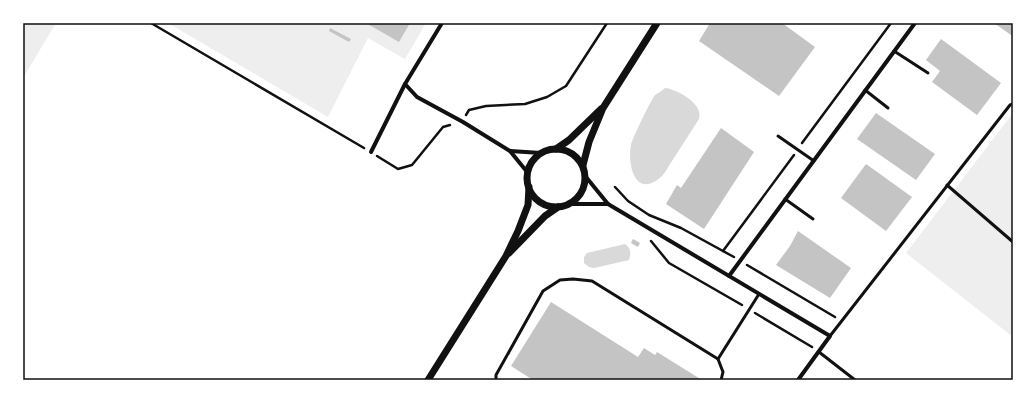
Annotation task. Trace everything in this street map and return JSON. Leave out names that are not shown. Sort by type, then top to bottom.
[{"type":"street","points":[[371,152],[405,84],[442,23]]},
{"type":"street","points":[[583,165],[589,142],[603,108],[657,23]]},
{"type":"street","points":[[729,276],[914,23]]},
{"type":"street","points":[[405,84],[417,96],[510,151],[528,173]]},
{"type":"street","points":[[556,149],[569,140],[603,108]]},
{"type":"street","points":[[572,204],[584,191],[586,177],[583,165],[573,154],[564,150],[550,149],[541,153],[534,158],[528,173],[530,191],[536,200],[551,207],[572,204],[608,204]]},
{"type":"street","points":[[510,151],[541,153]]},
{"type":"street","points":[[586,177],[608,204],[830,336],[798,380]]},
{"type":"street","points":[[428,380],[506,256],[528,205],[529,187]]},
{"type":"street","points":[[506,256],[522,242],[545,216],[558,207]]},
{"type":"lane","points":[[894,50],[928,73]]},
{"type":"lane","points":[[865,90],[888,108]]},
{"type":"lane","points":[[830,336],[1010,105],[1013,104]]},
{"type":"lane","points":[[778,136],[814,161]]},
{"type":"lane","points":[[947,185],[1013,242]]},
{"type":"lane","points":[[785,200],[813,220]]},
{"type":"lane","points":[[496,380],[496,375],[543,291],[560,280],[573,279],[592,282],[718,359],[723,372],[721,380]]},
{"type":"lane","points":[[718,359],[759,294]]},
{"type":"lane","points":[[819,352],[855,380]]},
{"type":"path","points":[[151,23],[398,169],[412,165],[443,128],[463,122],[469,110],[486,106],[525,104],[547,98],[566,86],[607,23]]},
{"type":"path","points":[[723,251],[890,23]]},
{"type":"path","points":[[615,187],[628,201],[649,215],[681,228],[723,251],[842,321]]},
{"type":"path","points":[[649,238],[669,263],[819,352]]},
{"type":"shaded area","points":[[23,23],[56,23],[23,78]]},
{"type":"shaded area","points":[[168,23],[426,23],[405,59],[368,38],[328,117]]},
{"type":"shaded area","points":[[665,88],[680,93],[690,100],[697,108],[699,119],[662,176],[653,182],[646,184],[640,182],[635,177],[632,170],[630,162],[631,145],[653,98]]},
{"type":"shaded area","points":[[1013,113],[1013,337],[906,253]]},
{"type":"shaded area","points":[[625,244],[630,251],[629,260],[594,268],[589,267],[584,263],[584,257],[587,253]]},
{"type":"building","points":[[366,23],[410,23],[399,42]]},
{"type":"building","points":[[710,23],[782,23],[815,47],[779,96],[699,41]]},
{"type":"building","points":[[994,23],[1013,23],[1013,33],[1011,35]]},
{"type":"building","points":[[330,28],[351,39],[349,42],[329,31]]},
{"type":"building","points":[[941,39],[1001,83],[977,115],[932,82],[940,71],[926,60]]},
{"type":"building","points":[[876,113],[935,154],[916,180],[857,139]]},
{"type":"building","points":[[721,128],[754,152],[704,229],[666,204],[677,185],[681,188]]},
{"type":"building","points":[[866,164],[912,197],[886,231],[841,198]]},
{"type":"building","points":[[798,231],[851,268],[830,298],[776,265],[790,246]]},
{"type":"building","points":[[633,239],[640,243],[638,247],[631,243]]},
{"type":"building","points":[[551,302],[638,357],[644,348],[655,355],[657,352],[702,380],[533,380],[511,366]]}]
